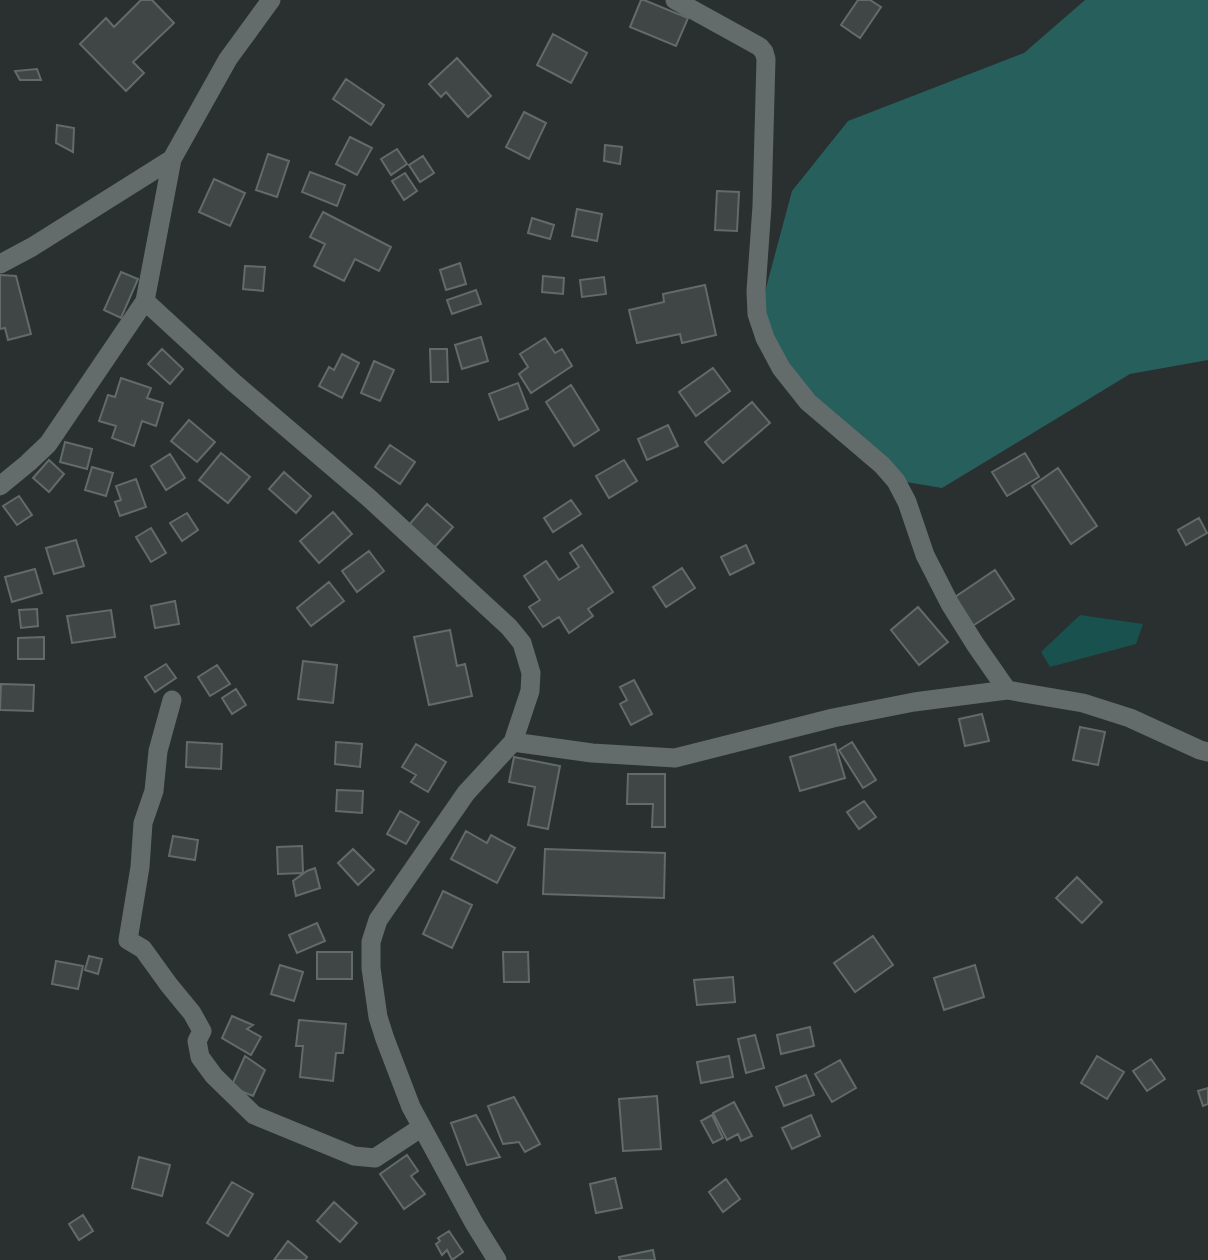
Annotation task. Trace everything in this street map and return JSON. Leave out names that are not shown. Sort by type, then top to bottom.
[{"type":"street","points":[[0,485],[48,444],[145,301],[172,159],[228,59],[271,0]]},
{"type":"street","points":[[675,0],[760,47],[766,59],[762,206],[756,291],[757,314],[765,338],[781,368],[808,402],[896,481],[907,502],[925,555],[950,604],[1007,690]]},
{"type":"street","points":[[0,264],[32,247],[172,159]]},
{"type":"street","points":[[145,301],[233,382],[369,498],[509,626],[522,643],[531,673],[530,691],[513,742],[458,804],[378,920],[371,942],[370,968],[378,1017],[406,1095],[474,1223],[497,1260]]},
{"type":"street","points":[[513,742],[592,753],[675,758],[833,718],[914,702],[1007,690],[1083,703],[1130,718],[1208,752]]},
{"type":"street","points":[[172,700],[158,751],[154,791],[143,823],[128,940],[144,949],[192,1013],[202,1031],[197,1041],[200,1057],[214,1076],[254,1115],[354,1156],[375,1157],[422,1127]]},
{"type":"shaded area","points":[[1085,0],[1208,0],[1208,360],[1130,374],[942,488],[906,482],[807,397],[759,314],[792,191],[848,121],[1024,53]]},
{"type":"shaded area","points":[[1080,615],[1143,624],[1136,644],[1050,667],[1041,652]]},
{"type":"building","points":[[141,0],[152,0],[174,23],[133,62],[144,73],[126,91],[80,44],[106,18],[114,27]]},
{"type":"building","points":[[641,0],[688,18],[676,46],[630,27]]},
{"type":"building","points":[[858,0],[870,0],[881,7],[860,38],[841,25]]},
{"type":"building","points":[[553,34],[587,53],[571,83],[537,65]]},
{"type":"building","points":[[457,58],[491,96],[468,117],[446,92],[441,97],[429,84]]},
{"type":"building","points":[[37,69],[41,80],[20,80],[15,71]]},
{"type":"building","points":[[346,79],[384,105],[371,125],[333,99]]},
{"type":"building","points":[[524,112],[546,123],[529,159],[506,147]]},
{"type":"building","points":[[57,125],[74,128],[73,152],[56,143]]},
{"type":"building","points":[[350,137],[372,148],[357,175],[336,164]]},
{"type":"building","points":[[605,145],[622,147],[620,164],[604,161]]},
{"type":"building","points":[[397,149],[407,164],[391,175],[381,159]]},
{"type":"building","points":[[268,154],[289,161],[277,197],[256,190]]},
{"type":"building","points":[[423,156],[434,173],[420,182],[409,165]]},
{"type":"building","points":[[310,172],[345,185],[337,206],[302,192]]},
{"type":"building","points":[[405,173],[417,191],[404,200],[392,181]]},
{"type":"building","points":[[214,179],[245,193],[230,226],[199,212]]},
{"type":"building","points":[[717,191],[739,192],[737,231],[715,230]]},
{"type":"building","points":[[577,209],[602,214],[597,241],[572,236]]},
{"type":"building","points":[[323,212],[391,247],[379,271],[355,259],[344,281],[314,266],[325,244],[310,237]]},
{"type":"building","points":[[532,218],[554,225],[550,239],[528,233]]},
{"type":"building","points":[[460,263],[466,284],[446,290],[440,270]]},
{"type":"building","points":[[245,266],[265,267],[263,291],[243,289]]},
{"type":"building","points":[[121,272],[138,279],[121,318],[104,310]]},
{"type":"building","points":[[0,275],[16,276],[31,334],[8,340],[5,328],[0,329]]},
{"type":"building","points":[[543,276],[564,278],[563,294],[542,292]]},
{"type":"building","points":[[604,277],[606,294],[582,297],[580,280]]},
{"type":"building","points":[[705,285],[716,335],[682,343],[680,334],[637,343],[629,310],[664,302],[663,294]]},
{"type":"building","points":[[476,290],[481,304],[452,314],[447,300]]},
{"type":"building","points":[[481,337],[488,361],[462,369],[455,345]]},
{"type":"building","points":[[545,338],[555,353],[562,349],[572,366],[531,393],[519,374],[528,367],[520,354]]},
{"type":"building","points":[[162,349],[183,369],[170,384],[148,364]]},
{"type":"building","points":[[430,349],[447,349],[448,382],[431,382]]},
{"type":"building","points":[[342,354],[359,363],[342,398],[319,386],[329,367],[334,370]]},
{"type":"building","points":[[374,361],[394,370],[380,401],[361,393]]},
{"type":"building","points":[[713,368],[730,391],[696,416],[679,392]]},
{"type":"building","points":[[121,378],[151,388],[147,398],[163,403],[156,426],[142,421],[134,446],[112,438],[116,426],[99,421],[108,395],[115,397]]},
{"type":"building","points":[[518,383],[528,409],[499,420],[489,394]]},
{"type":"building","points":[[571,385],[599,430],[574,446],[546,402]]},
{"type":"building","points":[[752,402],[770,423],[723,463],[705,442]]},
{"type":"building","points":[[189,420],[215,442],[197,462],[171,441]]},
{"type":"building","points":[[668,425],[678,446],[647,460],[638,439]]},
{"type":"building","points":[[65,442],[92,449],[87,469],[60,462]]},
{"type":"building","points":[[390,445],[415,462],[400,484],[375,467]]},
{"type":"building","points":[[221,453],[250,477],[228,503],[199,480]]},
{"type":"building","points":[[1025,453],[1039,477],[1007,496],[992,472]]},
{"type":"building","points":[[170,454],[185,478],[166,490],[151,466]]},
{"type":"building","points":[[49,460],[64,474],[49,492],[33,478]]},
{"type":"building","points":[[624,460],[637,481],[609,498],[596,476]]},
{"type":"building","points":[[92,467],[113,473],[106,496],[85,490]]},
{"type":"building","points":[[1058,468],[1097,526],[1071,544],[1032,486]]},
{"type":"building","points":[[284,472],[311,496],[296,513],[269,489]]},
{"type":"building","points":[[136,479],[146,507],[120,516],[115,502],[121,500],[116,486]]},
{"type":"building","points":[[19,496],[32,515],[17,525],[3,506]]},
{"type":"building","points":[[571,500],[581,514],[553,532],[544,518]]},
{"type":"building","points":[[427,504],[453,527],[434,548],[409,525]]},
{"type":"building","points":[[333,512],[352,534],[319,563],[300,541]]},
{"type":"building","points":[[187,513],[198,530],[182,541],[170,523]]},
{"type":"building","points":[[1199,518],[1207,533],[1186,545],[1178,530]]},
{"type":"building","points":[[151,528],[166,553],[151,562],[136,537]]},
{"type":"building","points":[[76,540],[84,566],[54,574],[46,548]]},
{"type":"building","points":[[582,545],[613,592],[588,609],[593,616],[569,633],[559,617],[543,627],[529,607],[540,600],[524,576],[546,561],[559,580],[579,567],[570,553]]},
{"type":"building","points":[[746,545],[754,563],[730,575],[721,557]]},
{"type":"building","points":[[369,551],[384,571],[357,592],[342,571]]},
{"type":"building","points":[[682,568],[695,588],[666,607],[653,587]]},
{"type":"building","points":[[35,569],[42,593],[12,602],[5,577]]},
{"type":"building","points":[[995,570],[1014,599],[971,627],[952,599]]},
{"type":"building","points":[[329,582],[344,601],[311,626],[297,608]]},
{"type":"building","points":[[175,601],[179,624],[155,628],[151,606]]},
{"type":"building","points":[[918,607],[948,642],[919,665],[891,630]]},
{"type":"building","points":[[37,609],[38,626],[21,628],[19,610]]},
{"type":"building","points":[[111,610],[115,637],[72,643],[67,616]]},
{"type":"building","points":[[450,630],[457,666],[465,664],[472,696],[429,705],[414,637]]},
{"type":"building","points":[[44,637],[44,659],[18,659],[18,638]]},
{"type":"building","points":[[303,661],[337,665],[333,703],[298,699]]},
{"type":"building","points":[[166,664],[176,678],[155,692],[145,677]]},
{"type":"building","points":[[217,665],[230,684],[210,696],[198,677]]},
{"type":"building","points":[[634,680],[652,714],[631,725],[620,704],[627,700],[620,687]]},
{"type":"building","points":[[1,684],[34,685],[33,711],[0,710]]},
{"type":"building","points":[[236,689],[246,705],[232,714],[222,698]]},
{"type":"building","points":[[982,714],[989,741],[965,746],[959,719]]},
{"type":"building","points":[[1080,727],[1105,732],[1098,765],[1073,760]]},
{"type":"building","points":[[187,742],[222,744],[221,769],[186,767]]},
{"type":"building","points":[[336,742],[362,744],[360,767],[335,764]]},
{"type":"building","points":[[852,742],[876,780],[863,788],[839,750]]},
{"type":"building","points":[[416,744],[446,762],[428,792],[411,782],[416,775],[402,767]]},
{"type":"building","points":[[835,744],[845,778],[800,791],[790,757]]},
{"type":"building","points":[[514,757],[560,766],[548,829],[528,825],[535,787],[509,782]]},
{"type":"building","points":[[628,774],[665,774],[665,827],[652,827],[653,804],[627,804]]},
{"type":"building","points":[[337,790],[363,791],[362,813],[336,811]]},
{"type":"building","points":[[864,801],[876,817],[859,829],[847,812]]},
{"type":"building","points":[[400,811],[419,822],[406,844],[387,834]]},
{"type":"building","points":[[466,831],[487,843],[491,835],[515,848],[497,883],[451,859]]},
{"type":"building","points":[[173,836],[198,840],[195,860],[169,856]]},
{"type":"building","points":[[302,846],[303,873],[278,874],[277,847]]},
{"type":"building","points":[[353,849],[374,870],[358,885],[338,863]]},
{"type":"building","points":[[545,849],[665,853],[664,898],[543,894]]},
{"type":"building","points":[[315,868],[320,888],[296,896],[293,881]]},
{"type":"building","points":[[1077,877],[1102,902],[1082,923],[1056,898]]},
{"type":"building","points":[[443,891],[472,905],[452,948],[423,934]]},
{"type":"building","points":[[317,923],[325,941],[297,953],[289,935]]},
{"type":"building","points":[[873,936],[893,965],[855,992],[834,963]]},
{"type":"building","points":[[317,952],[352,952],[352,979],[317,979]]},
{"type":"building","points":[[503,952],[528,952],[529,982],[504,982]]},
{"type":"building","points":[[89,956],[102,959],[98,974],[85,970]]},
{"type":"building","points":[[56,961],[83,966],[78,989],[52,984]]},
{"type":"building","points":[[280,965],[303,972],[294,1001],[271,994]]},
{"type":"building","points":[[975,965],[984,997],[944,1010],[934,978]]},
{"type":"building","points":[[733,977],[735,1002],[697,1005],[694,980]]},
{"type":"building","points":[[232,1016],[253,1025],[247,1029],[261,1037],[251,1055],[222,1038]]},
{"type":"building","points":[[299,1020],[346,1024],[343,1053],[336,1053],[333,1081],[300,1077],[303,1046],[296,1046]]},
{"type":"building","points":[[810,1027],[814,1046],[781,1054],[777,1035]]},
{"type":"building","points":[[755,1035],[764,1068],[746,1073],[738,1039]]},
{"type":"building","points":[[245,1056],[265,1070],[253,1096],[231,1087]]},
{"type":"building","points":[[729,1056],[733,1077],[701,1083],[697,1062]]},
{"type":"building","points":[[1097,1056],[1124,1072],[1107,1099],[1081,1083]]},
{"type":"building","points":[[1151,1059],[1165,1079],[1147,1091],[1133,1071]]},
{"type":"building","points":[[840,1060],[856,1088],[832,1102],[815,1074]]},
{"type":"building","points":[[806,1075],[814,1095],[784,1106],[776,1087]]},
{"type":"building","points":[[1208,1088],[1208,1104],[1203,1106],[1198,1091]]},
{"type":"building","points":[[657,1096],[661,1149],[623,1151],[619,1099]]},
{"type":"building","points":[[514,1097],[540,1144],[525,1152],[519,1142],[503,1144],[488,1106]]},
{"type":"building","points":[[734,1102],[752,1136],[741,1141],[738,1134],[727,1140],[713,1113]]},
{"type":"building","points":[[476,1115],[500,1157],[467,1165],[451,1123]]},
{"type":"building","points":[[712,1115],[723,1138],[713,1143],[701,1121]]},
{"type":"building","points":[[811,1115],[820,1136],[792,1149],[782,1128]]},
{"type":"building","points":[[407,1155],[418,1171],[411,1176],[425,1194],[404,1209],[380,1174]]},
{"type":"building","points":[[139,1157],[170,1165],[162,1196],[132,1188]]},
{"type":"building","points":[[615,1178],[622,1208],[596,1213],[590,1184]]},
{"type":"building","points":[[726,1179],[740,1199],[723,1212],[709,1192]]},
{"type":"building","points":[[232,1182],[253,1194],[228,1236],[207,1223]]},
{"type":"building","points":[[334,1202],[357,1223],[340,1242],[317,1221]]},
{"type":"building","points":[[83,1215],[93,1231],[79,1240],[69,1224]]},
{"type":"building","points":[[449,1231],[463,1252],[452,1260],[447,1250],[442,1255],[436,1244],[440,1241],[438,1238]]},
{"type":"building","points":[[288,1241],[307,1257],[305,1260],[274,1260]]},
{"type":"building","points":[[653,1250],[655,1260],[620,1260],[619,1257]]}]
